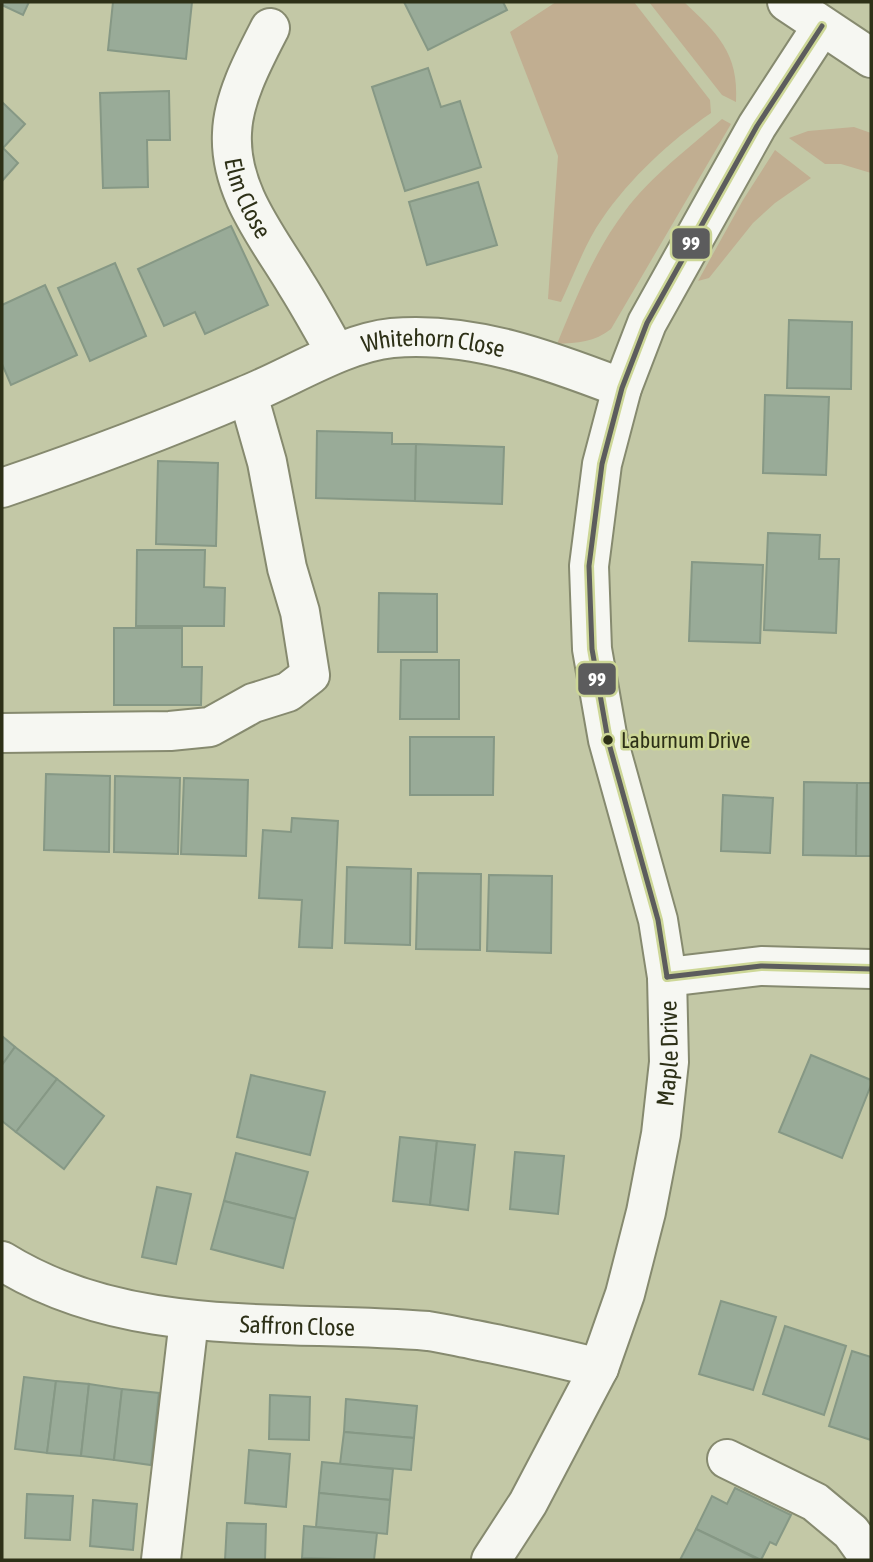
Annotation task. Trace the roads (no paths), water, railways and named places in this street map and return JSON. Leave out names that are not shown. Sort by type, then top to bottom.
[{"type":"street","points":[[787,2],[871,58]]},
{"type":"street","name":"Maple Drive","points":[[491,1560],[528,1503],[599,1368],[625,1294],[646,1212],[661,1134],[670,1062],[667,976],[658,920],[608,740],[592,649],[589,566],[602,464],[622,388],[647,323],[757,126],[822,26]]},
{"type":"street","name":"Elm Close","points":[[270,28],[252,62],[240,96],[232,132],[233,165],[247,203],[266,239],[296,283],[336,354]]},
{"type":"street","name":"Whitehorn Close","points":[[2,488],[120,447],[248,395],[336,354],[389,338],[465,340],[546,359],[622,388]]},
{"type":"street","points":[[2,733],[157,732],[210,727],[253,703],[288,692],[310,675],[300,612],[287,568],[267,462],[248,395]]},
{"type":"street","points":[[667,976],[761,966],[871,969]]},
{"type":"street","name":"Saffron Close","points":[[2,1261],[45,1285],[80,1297],[189,1320],[431,1332],[516,1348],[599,1368]]},
{"type":"street","points":[[161,1560],[189,1320]]},
{"type":"street","points":[[727,1460],[815,1502],[851,1532],[871,1560]]},
{"type":"place","name":"Laburnum Drive","points":[[608,740]]}]
